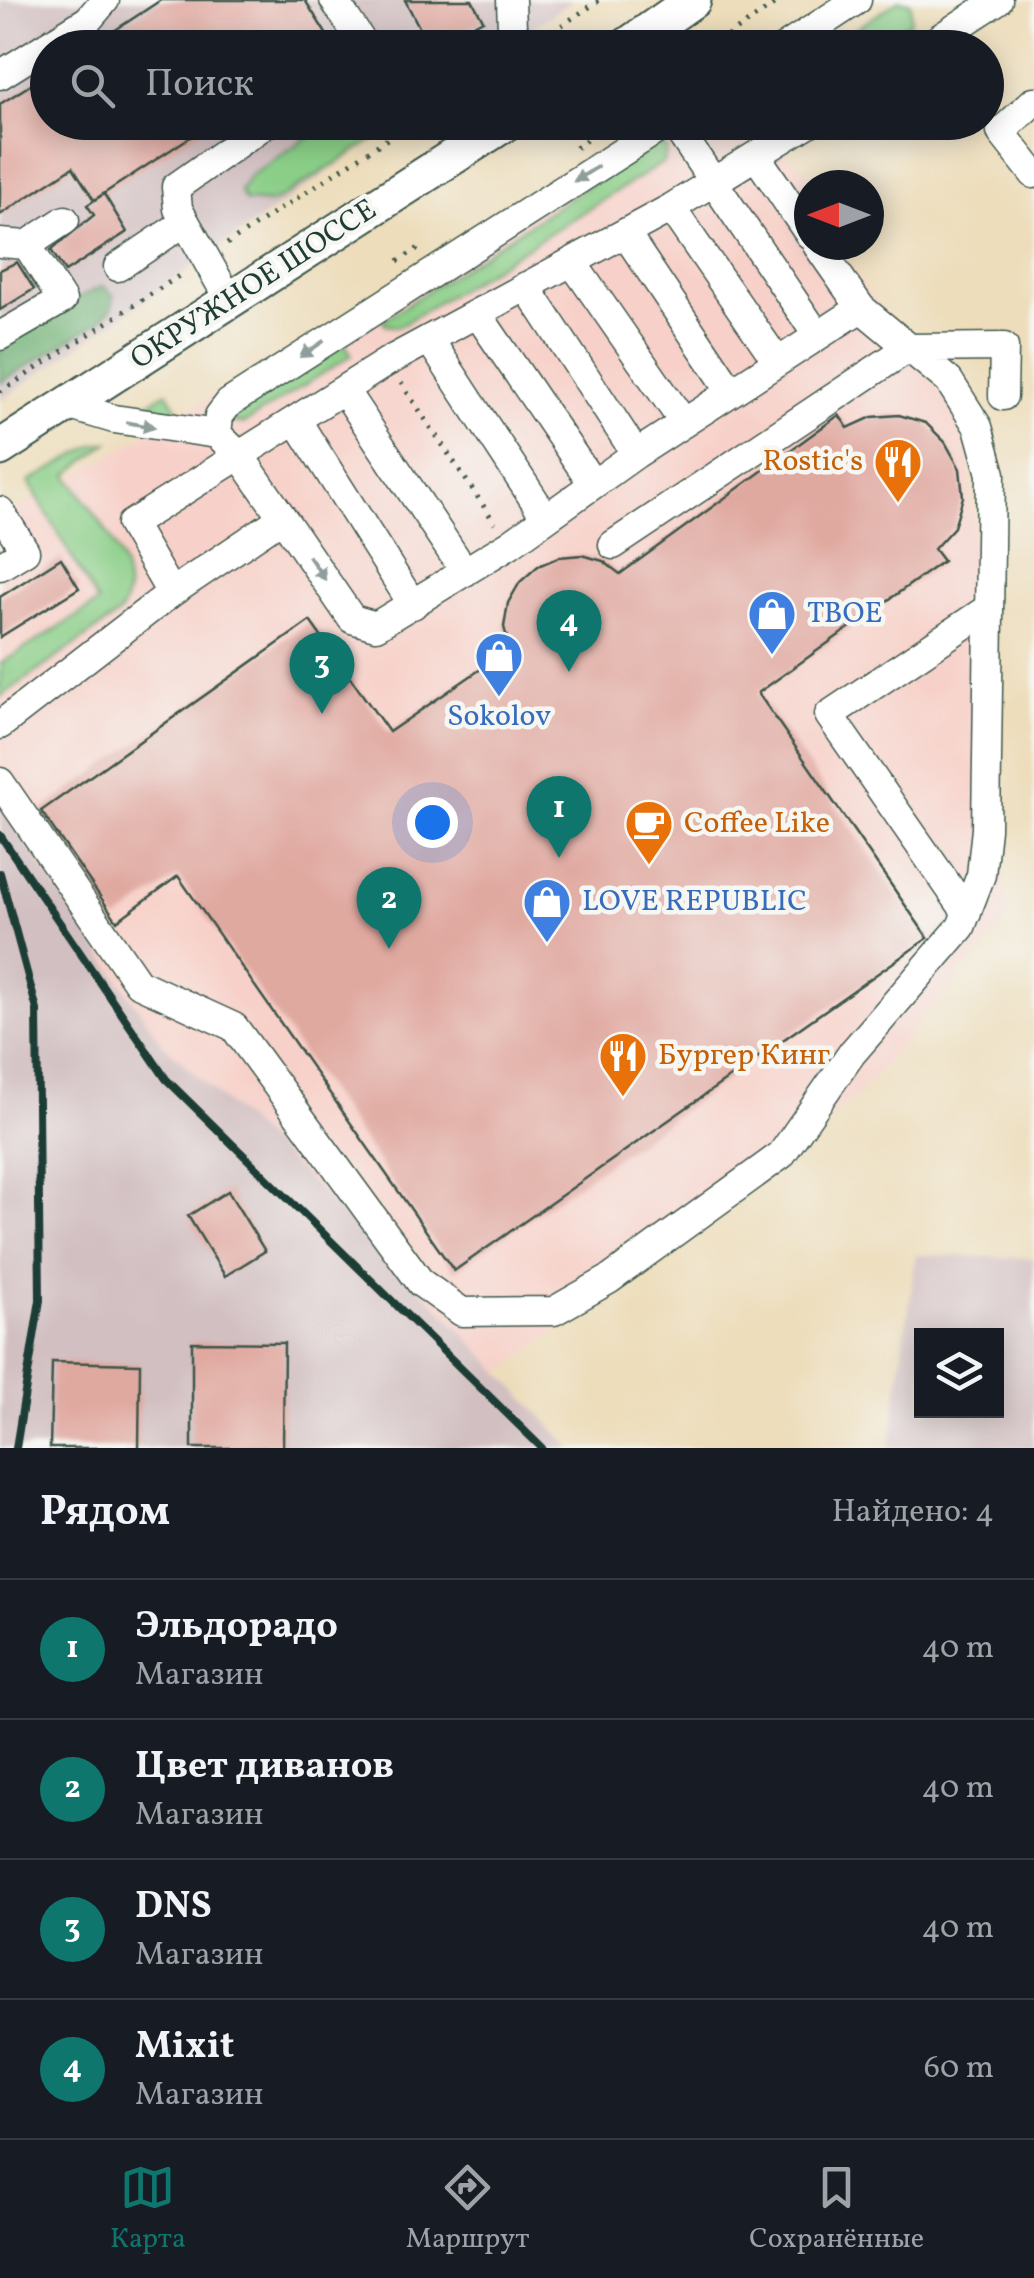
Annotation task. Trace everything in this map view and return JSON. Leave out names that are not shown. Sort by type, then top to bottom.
[{"type":"main road","points":[[651,30],[693,0]]},
{"type":"main road","name":"ОКРУЖНОЕ ШОССЕ","points":[[0,448],[479,140]]},
{"type":"lane","points":[[72,30],[88,20],[105,0]]},
{"type":"lane","points":[[334,0],[354,30]]},
{"type":"lane","points":[[811,30],[857,0]]},
{"type":"lane","points":[[953,30],[998,0]]},
{"type":"lane","points":[[508,4],[515,30]]},
{"type":"lane","points":[[0,75],[30,56]]},
{"type":"lane","points":[[1004,129],[1034,100]]},
{"type":"lane","points":[[1004,136],[1034,174]]},
{"type":"lane","points":[[230,301],[178,209],[176,187],[243,140]]},
{"type":"lane","points":[[218,434],[219,416],[229,403],[643,140]]},
{"type":"lane","points":[[684,140],[817,336]]},
{"type":"lane","points":[[171,592],[131,524],[387,362],[671,208],[783,140]]},
{"type":"lane","points":[[757,157],[794,212]]},
{"type":"lane","points":[[671,208],[778,361]]},
{"type":"lane","points":[[0,336],[62,300],[13,244],[66,220]]},
{"type":"lane","points":[[118,268],[185,222]]},
{"type":"lane","points":[[624,233],[731,391]]},
{"type":"lane","points":[[0,782],[138,983],[234,1027],[421,1283],[462,1312],[554,1311],[610,1280],[781,1155],[852,1053],[961,928],[981,875],[986,828],[991,474],[978,427],[949,382],[861,308],[827,260]]},
{"type":"lane","points":[[572,262],[684,422]]},
{"type":"lane","points":[[526,286],[636,454]]},
{"type":"lane","points":[[67,405],[114,420],[218,434],[241,457],[359,624],[376,626],[510,544],[636,454],[861,308]]},
{"type":"lane","points":[[477,314],[593,484]]},
{"type":"lane","points":[[429,339],[546,518]]},
{"type":"lane","points":[[613,545],[908,348],[1004,347],[1003,396]]},
{"type":"lane","points":[[344,390],[465,572]]},
{"type":"lane","points":[[297,421],[413,605]]},
{"type":"lane","points":[[0,511],[25,551],[0,566]]},
{"type":"lane","points":[[0,725],[171,592],[282,518]]},
{"type":"lane","points":[[966,912],[829,714],[989,608]]},
{"type":"path","points":[[553,30],[600,0]]},
{"type":"path","points":[[737,30],[780,0]]},
{"type":"path","points":[[387,362],[510,544]]},
{"type":"shaded area","points":[[0,0],[573,0],[530,30],[30,30],[30,140],[374,140],[0,401]]},
{"type":"shaded area","points":[[653,140],[772,140],[804,170],[794,170],[794,260],[846,260],[966,424],[1008,917],[859,1095],[501,1373],[162,1043],[0,804],[0,519]]},
{"type":"shaded area","points":[[0,804],[162,1043],[386,1252],[572,1448],[0,1448]]},
{"type":"shaded area","points":[[916,1255],[1034,1258],[1034,1448],[890,1448]]},
{"type":"green space","points":[[899,0],[911,3],[911,21],[898,30],[854,30]]},
{"type":"green space","points":[[303,140],[373,140],[270,203],[245,201],[240,191],[249,177]]},
{"type":"green space","points":[[653,143],[667,148],[664,162],[398,327],[386,325],[383,320]]},
{"type":"green space","points":[[103,286],[114,296],[112,308],[100,321],[0,383],[0,335]]},
{"type":"green space","points":[[342,340],[352,355],[243,424],[232,422],[230,417]]},
{"type":"green space","points":[[167,392],[179,411],[170,416],[138,410]]},
{"type":"green space","points":[[107,443],[68,475],[102,524],[122,562],[126,599],[118,615],[0,697],[0,664],[98,603],[29,482],[94,445]]},
{"type":"building","points":[[161,0],[305,0],[324,30],[115,30]]},
{"type":"building","points":[[405,0],[472,0],[483,20],[464,30],[421,30]]},
{"type":"building","points":[[30,85],[30,140],[186,140],[94,200],[73,167],[0,215],[0,104]]},
{"type":"building","points":[[104,194],[127,232],[65,272],[51,250],[94,215],[87,205]]},
{"type":"building","points":[[17,262],[34,289],[0,310],[0,270]]},
{"type":"building","points":[[839,415],[848,428],[872,417],[899,415],[926,423],[945,442],[960,469],[963,497],[954,527],[934,549],[943,561],[758,693],[928,938],[454,1271],[178,876],[117,921],[41,811],[310,621],[389,732],[510,649],[504,627],[508,603],[520,582],[538,566],[559,557],[582,555],[603,561],[620,574]]},
{"type":"building","points":[[61,558],[79,588],[0,637],[0,597]]},
{"type":"building","points":[[228,1191],[265,1251],[225,1276],[188,1216]]},
{"type":"building","points":[[192,1342],[284,1343],[283,1448],[192,1448]]},
{"type":"building","points":[[52,1362],[140,1364],[139,1448],[50,1448]]},
{"type":"railway","points":[[0,835],[166,1079],[542,1448]]},
{"type":"railway","points":[[0,873],[37,1010],[40,1300],[16,1448]]},
{"type":"place","name":"Rostic's","points":[[898,504]]},
{"type":"place","name":"ТВОЕ","points":[[772,656]]},
{"type":"place","name":"Mixit","points":[[569,672]]},
{"type":"place","name":"Sokolov","points":[[499,698]]},
{"type":"place","name":"DNS","points":[[322,714]]},
{"type":"place","name":"Эльдорадо","points":[[559,858]]},
{"type":"place","name":"Coffee Like","points":[[649,866]]},
{"type":"place","name":"LOVE REPUBLIC","points":[[547,944]]},
{"type":"place","name":"Цвет диванов","points":[[389,949]]},
{"type":"place","name":"Бургер Кинг","points":[[623,1098]]}]
